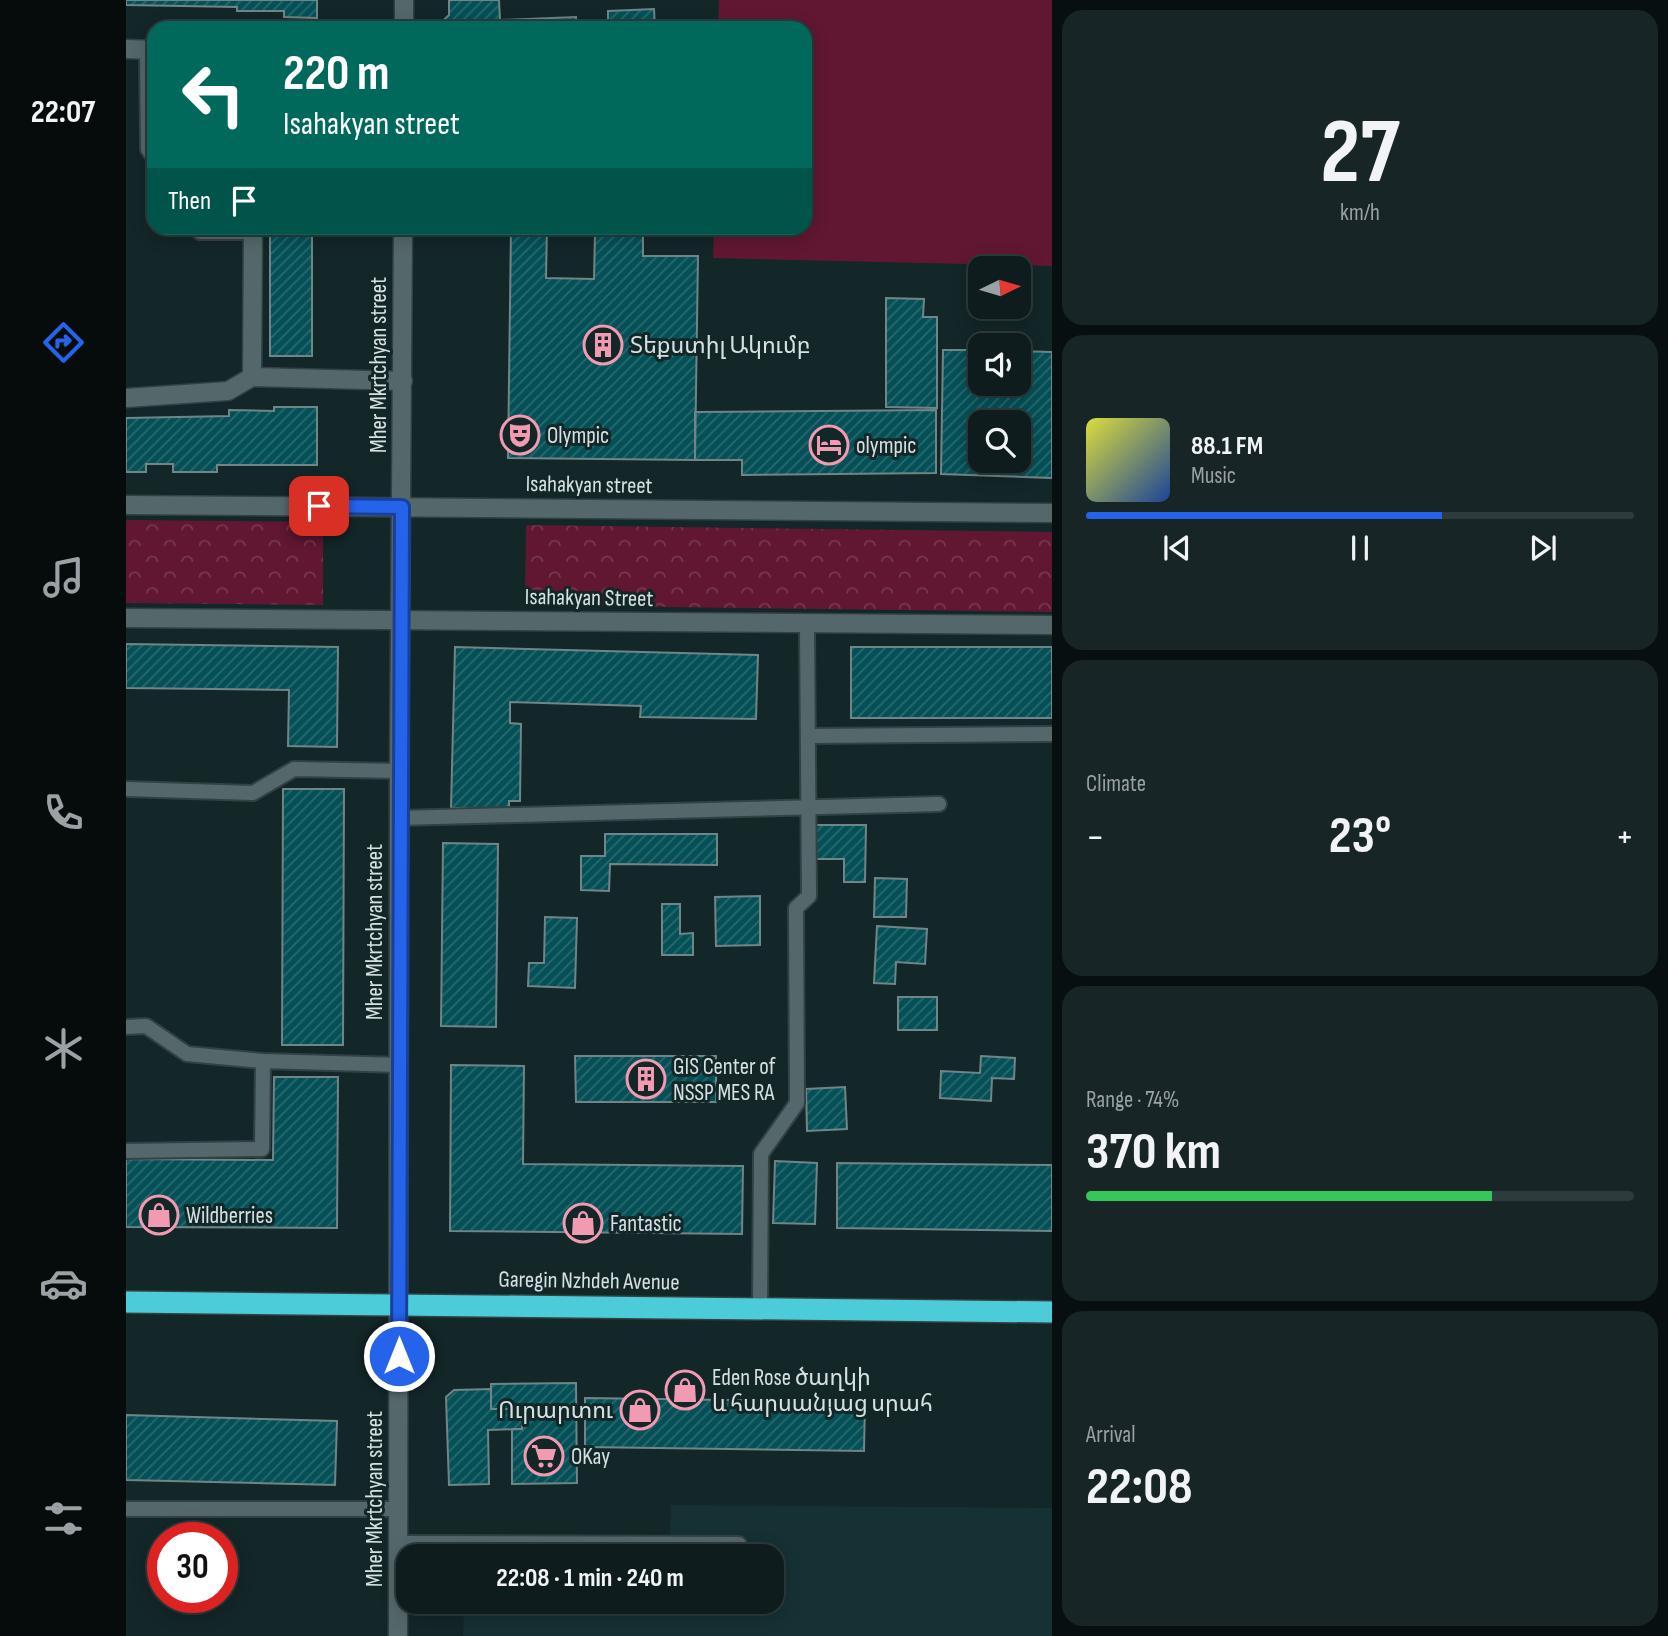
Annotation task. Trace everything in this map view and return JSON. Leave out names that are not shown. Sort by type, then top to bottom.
[{"type":"highway","name":"Garegin Nzhdeh Avenue","points":[[126,1302],[1052,1312]]},
{"type":"street","points":[[404,0],[404,21]]},
{"type":"street","points":[[126,49],[147,50]]},
{"type":"street","points":[[252,377],[253,235]]},
{"type":"street","name":"Mher Mkrtchyan street","points":[[398,1636],[398,771],[403,235]]},
{"type":"street","points":[[126,398],[228,391],[252,377],[403,381]]},
{"type":"street","name":"Isahakyan street","points":[[126,505],[1052,513]]},
{"type":"street","name":"Isahakyan Street","points":[[126,618],[1052,625]]},
{"type":"lane","points":[[760,1308],[761,1154],[797,1102],[796,908],[808,896],[807,624]]},
{"type":"lane","points":[[809,736],[1052,734]]},
{"type":"lane","points":[[127,789],[253,793],[294,769],[398,771]]},
{"type":"lane","points":[[399,818],[939,804]]},
{"type":"lane","points":[[126,1027],[146,1026],[187,1054],[263,1061],[399,1065]]},
{"type":"lane","points":[[126,1151],[262,1149],[263,1061]]},
{"type":"lane","points":[[126,1509],[398,1509]]},
{"type":"lane","points":[[398,1543],[740,1544]]},
{"type":"shaded area","points":[[671,1505],[1052,1508],[1052,1636],[463,1636],[464,1614],[784,1614],[784,1544],[669,1544]]},
{"type":"green space","points":[[719,0],[1052,0],[1052,266],[1031,266],[1031,256],[968,256],[968,264],[713,258],[714,235],[812,235],[812,21],[718,21]]},
{"type":"green space","points":[[126,520],[323,522],[323,605],[126,603]]},
{"type":"green space","points":[[526,525],[1052,532],[1052,612],[525,605]]},
{"type":"building","points":[[126,0],[317,0],[317,18],[284,17],[284,11],[237,11],[237,7],[126,5]]},
{"type":"building","points":[[449,0],[499,0],[500,20],[576,17],[576,21],[443,21],[449,15]]},
{"type":"building","points":[[654,9],[655,21],[608,21],[608,11]]},
{"type":"building","points":[[270,235],[312,235],[312,356],[270,356]]},
{"type":"building","name":"Տեքստիլ Ակումբ","points":[[511,235],[547,235],[546,278],[594,279],[595,235],[643,235],[643,256],[698,256],[695,460],[508,458]]},
{"type":"building","points":[[886,298],[924,299],[923,317],[937,317],[937,408],[886,407]]},
{"type":"building","points":[[943,350],[968,350],[968,396],[1031,396],[1031,351],[1052,352],[1052,478],[941,474]]},
{"type":"building","points":[[274,407],[317,407],[317,465],[217,465],[217,472],[173,472],[173,464],[146,464],[146,472],[126,472],[126,418],[229,416],[229,410],[274,411]]},
{"type":"building","points":[[936,410],[936,473],[742,475],[742,460],[695,460],[695,412]]},
{"type":"building","points":[[126,644],[338,647],[337,747],[288,746],[289,690],[126,688]]},
{"type":"building","points":[[455,647],[758,655],[756,719],[640,717],[641,706],[510,702],[510,723],[521,724],[520,801],[509,801],[509,809],[451,808]]},
{"type":"building","points":[[851,647],[1052,647],[1052,718],[851,718]]},
{"type":"building","points":[[283,789],[344,789],[343,1045],[282,1045]]},
{"type":"building","points":[[815,825],[866,825],[865,882],[844,882],[844,859],[815,859]]},
{"type":"building","points":[[605,834],[717,834],[717,865],[610,864],[609,891],[581,890],[581,856],[605,856]]},
{"type":"building","points":[[443,843],[498,844],[496,1027],[441,1026]]},
{"type":"building","points":[[875,878],[907,879],[906,917],[874,917]]},
{"type":"building","points":[[760,896],[760,945],[716,946],[715,897]]},
{"type":"building","points":[[662,904],[680,904],[680,934],[693,933],[693,955],[662,955]]},
{"type":"building","points":[[545,917],[577,918],[575,988],[528,986],[529,963],[544,963]]},
{"type":"building","points":[[877,926],[927,929],[925,964],[896,962],[895,984],[874,983]]},
{"type":"building","points":[[898,997],[937,997],[937,1030],[898,1030]]},
{"type":"building","name":"GIS Center of NSSP MES RA","points":[[575,1056],[716,1056],[716,1102],[576,1102]]},
{"type":"building","points":[[981,1056],[1015,1058],[1014,1079],[992,1078],[991,1101],[940,1098],[941,1071],[980,1073]]},
{"type":"building","points":[[451,1065],[524,1066],[523,1164],[743,1166],[742,1234],[450,1231]]},
{"type":"building","points":[[274,1077],[338,1077],[337,1228],[126,1227],[126,1159],[273,1160]]},
{"type":"building","points":[[845,1087],[847,1129],[807,1131],[806,1089]]},
{"type":"building","points":[[775,1161],[817,1163],[815,1224],[773,1223]]},
{"type":"building","points":[[837,1163],[1052,1165],[1052,1231],[837,1228]]},
{"type":"building","name":"OKay","points":[[576,1383],[577,1483],[512,1484],[512,1429],[522,1429],[522,1409],[491,1409],[491,1384]]},
{"type":"building","points":[[491,1389],[491,1409],[522,1409],[522,1429],[488,1430],[489,1484],[449,1485],[446,1397],[454,1390]]},
{"type":"building","points":[[585,1398],[865,1402],[864,1451],[585,1447]]},
{"type":"building","points":[[126,1415],[337,1421],[335,1485],[126,1480]]},
{"type":"place","name":"Տեքստիլ Ակումբ","points":[[603,345]]},
{"type":"place","name":"Olympic","points":[[520,435]]},
{"type":"place","name":"olympic","points":[[829,445]]},
{"type":"place","name":"GIS Center of NSSP MES RA","points":[[646,1079]]},
{"type":"place","name":"Wildberries","points":[[159,1215]]},
{"type":"place","name":"Fantastic","points":[[583,1223]]},
{"type":"place","name":"Eden Rose ծաղկի և հարսանյաց սրահ","points":[[685,1390]]},
{"type":"place","name":"Ուրարտու","points":[[640,1410]]},
{"type":"place","name":"OKay","points":[[544,1456]]},
{"type":"route","points":[[319,506],[402,507],[398,771],[399,1356]]}]
